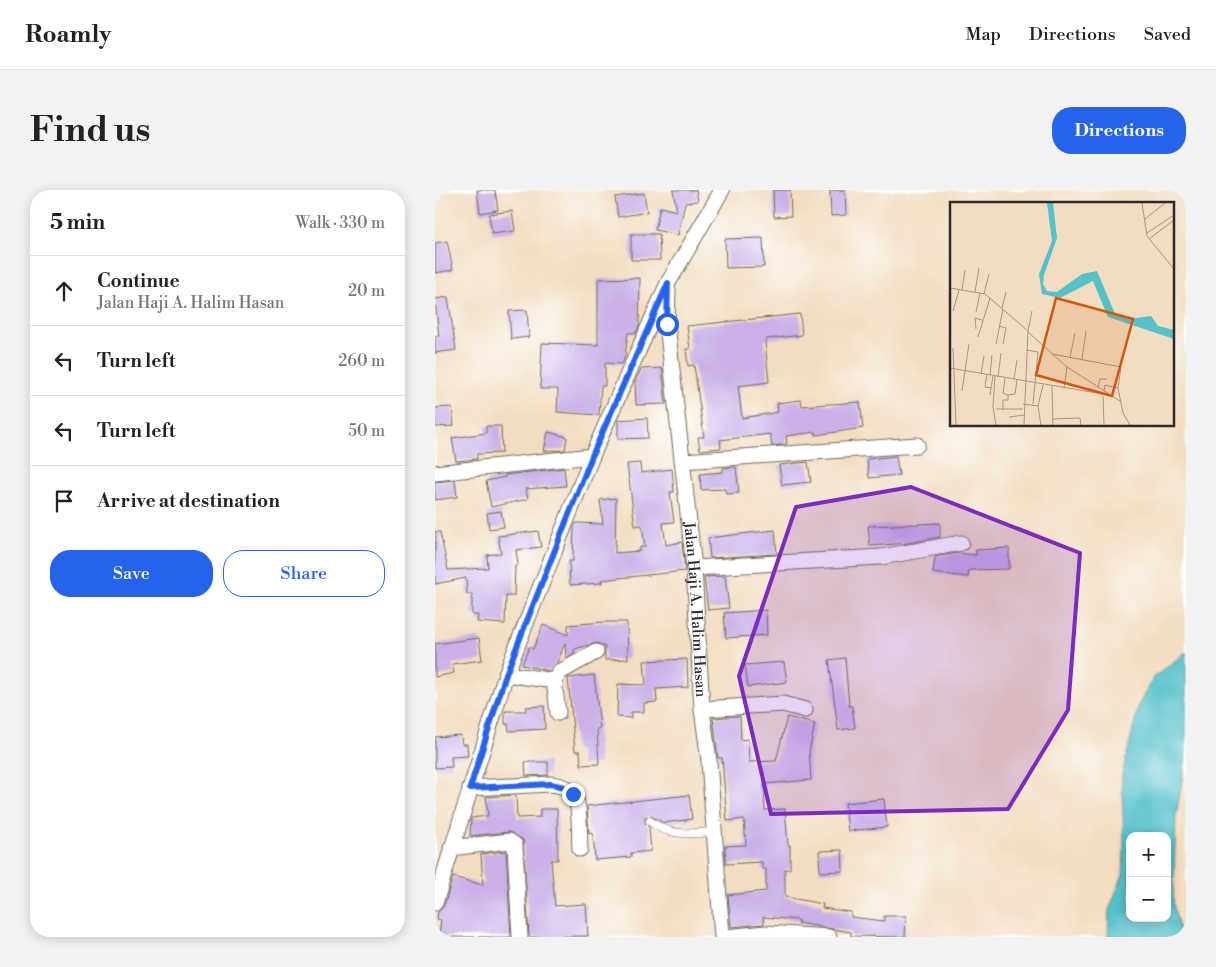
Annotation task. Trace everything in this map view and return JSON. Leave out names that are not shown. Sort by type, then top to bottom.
[{"type":"street","points":[[435,903],[506,674],[592,456],[668,283],[722,190]]},
{"type":"street","name":"Jalan Haji A. Halim Hasan","points":[[668,283],[668,334],[695,568],[702,709],[709,761],[722,937]]},
{"type":"street","points":[[683,460],[917,445]]},
{"type":"street","points":[[435,474],[592,456]]},
{"type":"street","points":[[695,568],[881,557],[961,543]]},
{"type":"street","points":[[558,713],[554,681],[560,672],[596,652]]},
{"type":"street","points":[[506,674],[554,681]]},
{"type":"street","points":[[702,709],[783,704],[805,710]]},
{"type":"street","points":[[470,788],[551,784],[564,787],[573,794],[577,804],[580,850]]},
{"type":"street","points":[[451,848],[509,841],[515,845],[520,937]]},
{"type":"street","points":[[726,937],[766,933],[829,937]]},
{"type":"lane","points":[[650,821],[669,831],[683,833],[713,832]]},
{"type":"highlighted area","points":[[911,487],[1080,553],[1068,710],[1008,809],[771,814],[739,676],[796,507]]},
{"type":"water","points":[[1186,652],[1186,757],[1176,817],[1173,903],[1181,937],[1108,937],[1109,910],[1123,874],[1122,775],[1139,704],[1153,678]]},
{"type":"building","points":[[477,190],[495,190],[498,210],[480,213]]},
{"type":"building","points":[[673,190],[696,190],[698,201],[685,203],[678,235],[655,230],[660,207],[677,211]]},
{"type":"building","points":[[773,190],[790,190],[791,216],[774,217]]},
{"type":"building","points":[[830,190],[845,190],[846,215],[831,216]]},
{"type":"building","points":[[644,193],[647,212],[618,217],[615,197]]},
{"type":"building","points":[[512,211],[515,231],[492,234],[489,214]]},
{"type":"building","points":[[631,234],[659,234],[660,260],[631,260]]},
{"type":"building","points":[[763,238],[764,267],[726,268],[725,239]]},
{"type":"building","points":[[447,241],[453,270],[435,273],[435,243]]},
{"type":"building","points":[[640,278],[639,326],[636,333],[628,333],[622,364],[605,363],[605,386],[601,386],[599,415],[557,412],[558,389],[540,389],[542,343],[598,345],[598,279]]},
{"type":"building","points":[[448,297],[456,350],[435,353],[435,336],[439,336],[435,299]]},
{"type":"building","points":[[527,310],[529,337],[511,339],[509,311]]},
{"type":"building","points":[[800,314],[802,335],[767,339],[765,342],[769,382],[738,386],[742,418],[778,412],[777,403],[801,400],[802,406],[860,402],[863,428],[816,435],[816,432],[786,436],[787,444],[772,446],[770,434],[720,440],[721,448],[700,450],[698,437],[704,437],[694,365],[688,366],[686,349],[690,349],[687,326]]},
{"type":"building","points":[[662,368],[666,404],[636,405],[635,382],[641,369]]},
{"type":"building","points":[[452,407],[454,426],[435,427],[435,408]]},
{"type":"building","points":[[647,418],[648,438],[618,439],[618,420]]},
{"type":"building","points":[[486,426],[501,426],[502,453],[477,454],[477,459],[456,461],[452,438],[486,433]]},
{"type":"building","points":[[548,432],[567,437],[565,450],[544,451]]},
{"type":"building","points":[[896,456],[899,475],[869,478],[867,459]]},
{"type":"building","points":[[808,462],[811,482],[782,485],[779,465]]},
{"type":"building","points":[[640,463],[641,473],[672,469],[674,492],[670,492],[674,522],[663,523],[666,545],[682,542],[685,571],[601,580],[602,583],[570,585],[569,561],[573,561],[574,528],[576,523],[603,524],[600,500],[616,498],[615,553],[640,551],[640,547],[645,547],[642,525],[635,526],[627,464]]},
{"type":"building","points":[[736,467],[739,493],[726,494],[725,489],[701,490],[700,474],[723,472],[723,468]]},
{"type":"building","points":[[564,468],[566,486],[526,489],[528,499],[491,507],[486,481],[505,477],[505,475]]},
{"type":"building","points":[[455,480],[457,497],[435,500],[435,482]]},
{"type":"building","points":[[501,511],[504,527],[489,529],[487,513]]},
{"type":"building","points":[[940,523],[940,537],[908,543],[870,546],[868,526]]},
{"type":"building","points":[[775,530],[777,554],[710,558],[708,538]]},
{"type":"building","points":[[538,531],[541,547],[516,550],[518,565],[515,566],[514,596],[506,596],[505,624],[477,622],[478,615],[472,615],[472,594],[467,594],[466,578],[435,584],[435,532],[440,532],[448,570],[488,568],[487,555],[501,553],[498,536]]},
{"type":"building","points":[[1009,548],[1009,569],[969,570],[968,577],[933,573],[935,557],[957,553],[976,555],[976,550]]},
{"type":"building","points":[[725,576],[729,608],[708,610],[704,577]]},
{"type":"building","points":[[766,610],[767,635],[726,638],[724,613]]},
{"type":"building","points":[[627,622],[628,659],[605,660],[605,647],[597,643],[575,649],[573,654],[566,658],[565,643],[557,663],[549,671],[522,665],[529,647],[533,649],[543,625],[568,635],[568,625]]},
{"type":"building","points":[[479,638],[482,660],[452,664],[454,673],[435,677],[435,644]]},
{"type":"building","points":[[845,658],[849,706],[852,706],[855,728],[838,730],[829,660]]},
{"type":"building","points":[[687,659],[688,687],[656,689],[657,702],[644,703],[644,712],[631,712],[631,718],[617,717],[618,684],[646,685],[644,661]]},
{"type":"building","points":[[784,662],[787,682],[748,687],[745,665]]},
{"type":"building","points":[[594,675],[600,728],[597,729],[599,764],[581,765],[580,751],[575,751],[568,678]]},
{"type":"building","points":[[544,706],[545,729],[509,731],[508,724],[505,724],[505,711],[526,711],[526,707]]},
{"type":"building","points":[[740,716],[741,740],[748,739],[749,762],[776,761],[787,717],[815,724],[809,752],[811,780],[764,784],[765,810],[785,809],[788,845],[790,845],[790,869],[785,869],[785,897],[823,904],[822,908],[851,912],[851,917],[884,921],[884,916],[906,916],[905,937],[851,936],[851,932],[798,923],[798,920],[763,917],[764,924],[731,927],[728,895],[766,891],[766,869],[762,869],[762,862],[726,864],[725,846],[746,845],[744,819],[727,821],[722,758],[718,758],[713,718]]},
{"type":"building","points":[[461,735],[462,744],[467,744],[468,756],[451,757],[452,767],[435,768],[435,737]]},
{"type":"building","points":[[525,762],[548,762],[548,775],[526,776]]},
{"type":"building","points":[[516,795],[517,818],[540,817],[540,809],[557,809],[558,860],[551,860],[555,906],[586,904],[588,936],[529,937],[523,840],[509,832],[470,836],[471,818],[488,816],[486,797]]},
{"type":"building","points":[[689,795],[692,819],[664,823],[651,816],[645,818],[645,823],[649,827],[651,851],[631,853],[631,857],[595,860],[593,833],[589,834],[587,806]]},
{"type":"building","points":[[884,799],[887,827],[848,831],[845,803]]},
{"type":"building","points":[[842,850],[843,871],[820,872],[819,851]]},
{"type":"building","points":[[506,851],[511,937],[442,937],[439,934],[441,920],[437,919],[438,912],[444,906],[453,877],[483,885],[481,854]]},
{"type":"route","points":[[573,794],[564,787],[551,784],[470,788],[506,674],[608,417],[668,283],[667,324]]}]
